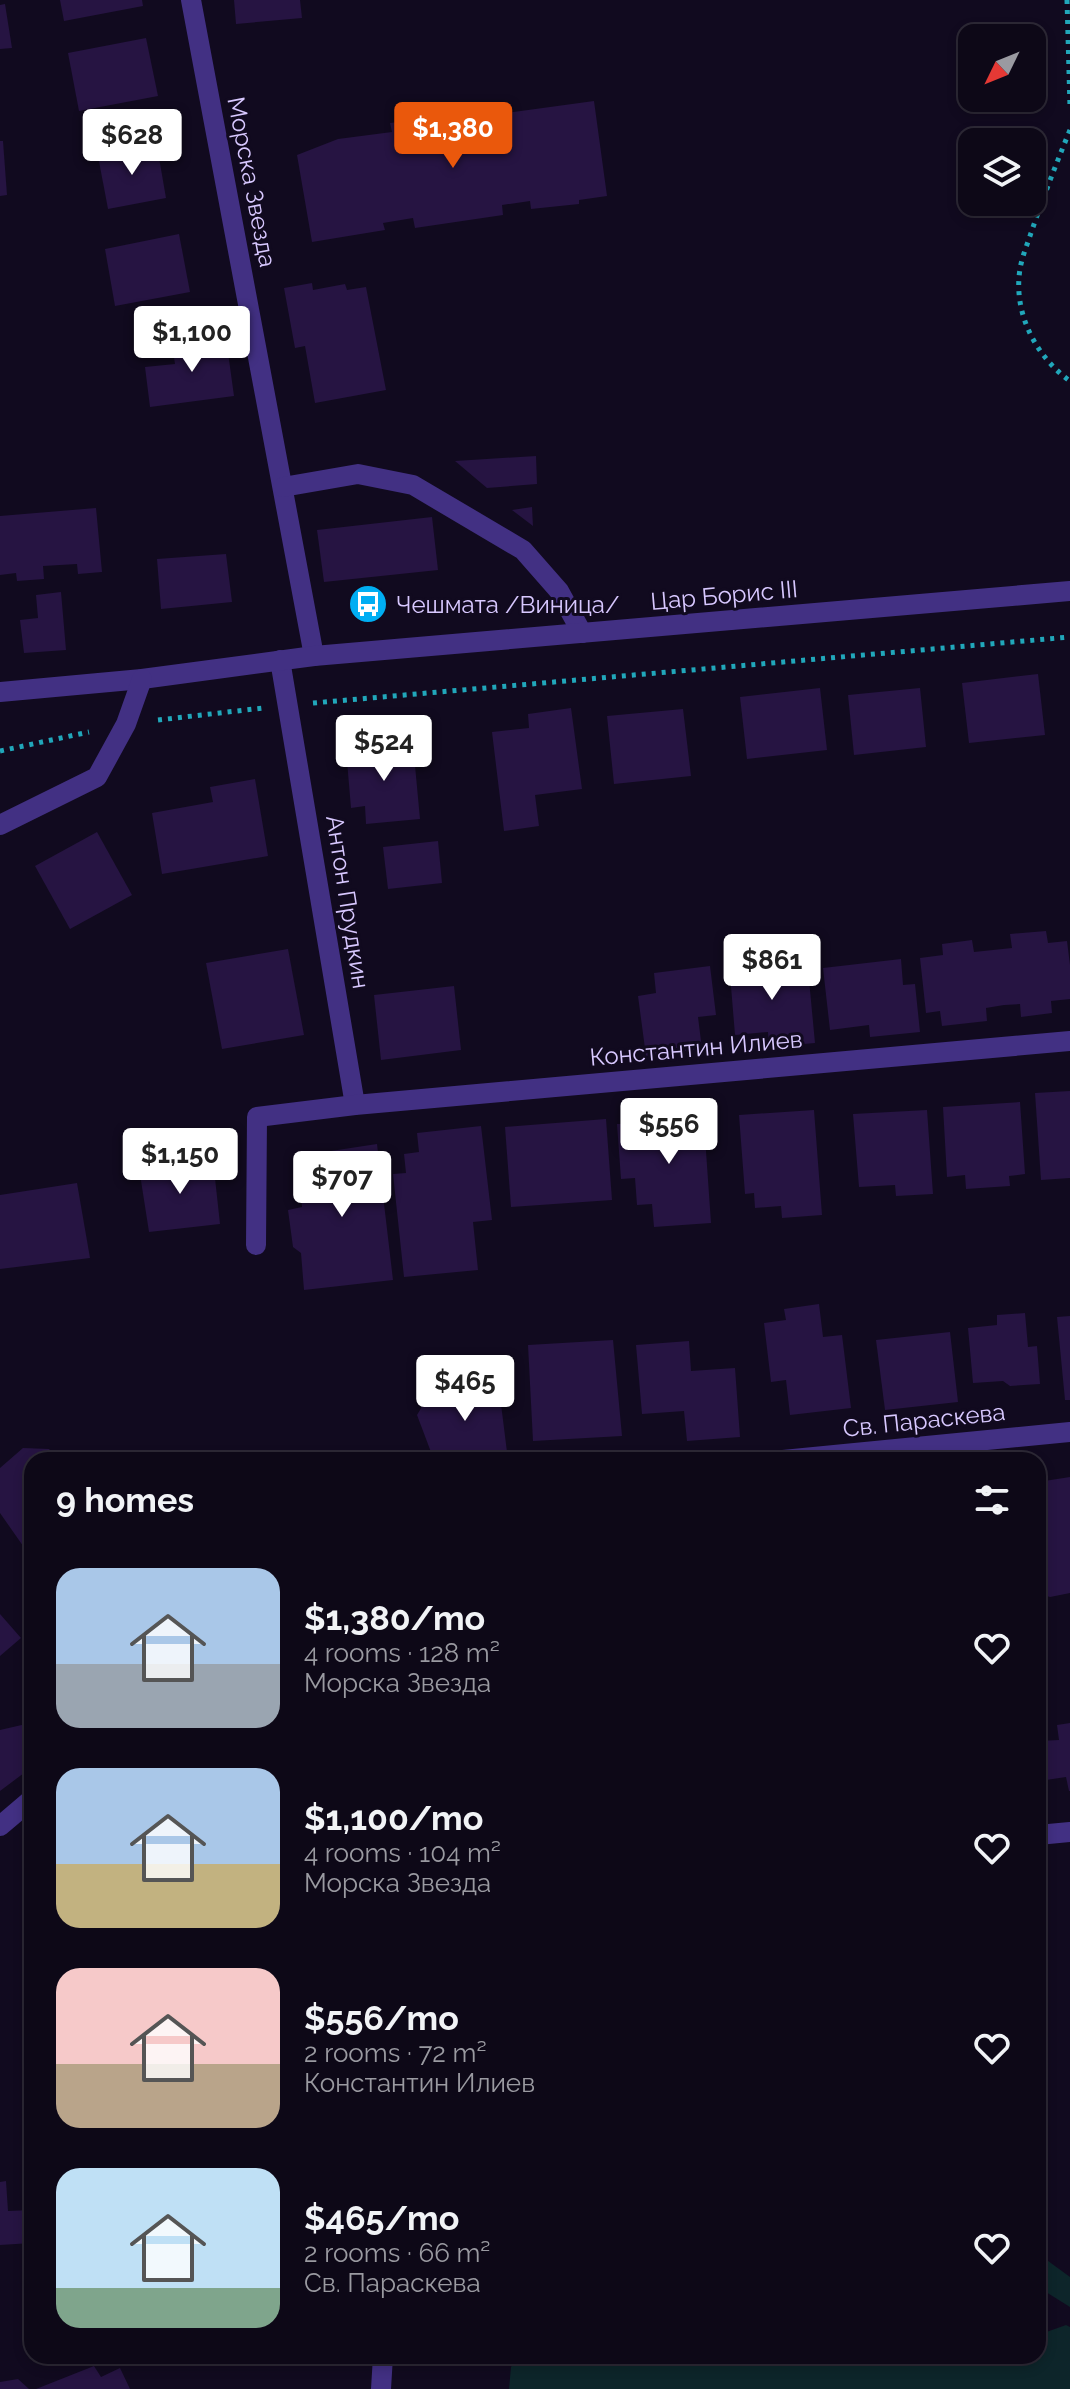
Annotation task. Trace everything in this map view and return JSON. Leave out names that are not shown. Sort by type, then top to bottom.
[{"type":"street","name":"Морска Звезда","points":[[191,0],[314,656]]},
{"type":"street","points":[[283,487],[358,474],[413,485],[523,550],[559,591],[582,633]]},
{"type":"street","name":"Цар Борис III","points":[[0,692],[142,679],[314,656],[1070,591]]},
{"type":"street","name":"Антон Прудкин","points":[[280,660],[355,1105]]},
{"type":"street","points":[[0,825],[97,777],[126,724],[142,679]]},
{"type":"street","name":"Константин Илиев","points":[[256,1245],[257,1117],[355,1105],[1070,1041]]},
{"type":"street","name":"Св. Параскева","points":[[865,1452],[1070,1432]]},
{"type":"street","points":[[0,1826],[24,1806]]},
{"type":"street","points":[[1046,1834],[1070,1832]]},
{"type":"street","points":[[381,2389],[383,2364]]},
{"type":"path","points":[[1067,0],[1070,107]]},
{"type":"path","points":[[1070,130],[1020,267],[1019,286],[1023,315],[1034,341],[1046,360],[1070,381]]},
{"type":"path","points":[[0,751],[126,724],[289,705],[1070,637]]},
{"type":"green space","points":[[1046,2259],[1070,2277],[1070,2307],[1046,2292]]},
{"type":"green space","points":[[1066,2325],[1070,2327],[1070,2389],[509,2389],[513,2364],[1046,2364],[1046,2332]]},
{"type":"building","points":[[60,0],[142,0],[143,6],[64,21]]},
{"type":"building","points":[[234,0],[300,0],[302,18],[236,24]]},
{"type":"building","points":[[5,4],[12,48],[0,49],[0,5]]},
{"type":"building","points":[[146,38],[158,96],[79,111],[68,53]]},
{"type":"building","points":[[594,101],[607,196],[579,200],[579,204],[531,209],[530,201],[502,205],[503,215],[415,228],[413,218],[383,223],[385,230],[312,242],[297,155],[338,139],[392,132],[390,123],[497,109],[498,114]]},
{"type":"building","points":[[0,141],[3,141],[7,195],[0,196]]},
{"type":"building","points":[[157,146],[166,198],[108,209],[98,156]]},
{"type":"building","points":[[179,234],[190,292],[115,306],[105,249]]},
{"type":"building","points":[[312,283],[313,290],[345,284],[347,290],[366,287],[386,390],[315,403],[305,346],[295,348],[284,288]]},
{"type":"building","points":[[226,338],[234,396],[150,407],[145,367],[175,364],[172,344]]},
{"type":"building","points":[[536,456],[537,484],[487,488],[455,461]]},
{"type":"building","points":[[532,507],[533,526],[512,510]]},
{"type":"building","points":[[96,508],[102,572],[78,574],[77,564],[43,566],[44,579],[17,581],[16,573],[0,575],[0,516]]},
{"type":"building","points":[[432,517],[438,570],[324,582],[317,530]]},
{"type":"building","points":[[226,554],[232,602],[161,609],[157,559]]},
{"type":"building","points":[[61,592],[66,650],[24,653],[20,620],[38,618],[36,595]]},
{"type":"building","points":[[1038,674],[1045,735],[969,743],[962,683]]},
{"type":"building","points":[[820,688],[827,750],[747,759],[740,697]]},
{"type":"building","points":[[920,688],[926,747],[854,755],[848,695]]},
{"type":"building","points":[[571,708],[582,789],[535,795],[539,826],[504,831],[492,732],[529,728],[528,714]]},
{"type":"building","points":[[683,709],[691,776],[614,784],[607,716]]},
{"type":"building","points":[[413,744],[420,819],[366,824],[365,806],[351,808],[346,749]]},
{"type":"building","points":[[255,779],[268,856],[162,874],[152,813],[213,802],[210,787]]},
{"type":"building","points":[[97,832],[132,895],[70,929],[35,866]]},
{"type":"building","points":[[438,841],[442,883],[388,889],[383,847]]},
{"type":"building","points":[[1046,931],[1048,943],[1067,941],[1070,965],[1070,999],[1051,1001],[1052,1013],[1021,1017],[1020,1004],[1004,1005],[986,1008],[987,1021],[942,1026],[940,1011],[926,1013],[920,958],[943,955],[942,944],[972,940],[974,952],[1012,948],[1010,934]]},
{"type":"building","points":[[288,949],[304,1035],[222,1049],[206,963]]},
{"type":"building","points":[[772,958],[776,972],[808,969],[815,1043],[769,1047],[768,1032],[735,1035],[729,962]]},
{"type":"building","points":[[901,959],[903,985],[915,984],[920,1032],[870,1037],[869,1025],[830,1030],[823,968]]},
{"type":"building","points":[[710,966],[716,1015],[698,1017],[702,1049],[646,1056],[638,996],[656,993],[654,973]]},
{"type":"building","points":[[454,986],[461,1050],[381,1060],[374,995]]},
{"type":"building","points":[[1070,1091],[1070,1178],[1041,1180],[1035,1093]]},
{"type":"building","points":[[1020,1102],[1025,1174],[1009,1176],[1010,1186],[966,1189],[965,1175],[947,1177],[943,1107]]},
{"type":"building","points":[[703,1108],[711,1223],[654,1227],[652,1204],[637,1205],[635,1178],[621,1179],[617,1124],[653,1123],[653,1111]]},
{"type":"building","points":[[814,1110],[822,1215],[782,1218],[781,1206],[755,1208],[754,1193],[745,1194],[739,1115]]},
{"type":"building","points":[[927,1110],[933,1194],[896,1196],[895,1185],[859,1187],[853,1114]]},
{"type":"building","points":[[606,1119],[612,1200],[511,1207],[505,1127]]},
{"type":"building","points":[[481,1126],[492,1220],[473,1222],[478,1270],[404,1277],[393,1174],[406,1173],[404,1154],[419,1152],[417,1133]]},
{"type":"building","points":[[377,1144],[393,1280],[304,1290],[301,1253],[293,1247],[288,1210],[302,1207],[298,1156]]},
{"type":"building","points":[[213,1160],[220,1224],[149,1232],[139,1168]]},
{"type":"building","points":[[77,1183],[90,1258],[0,1269],[0,1195]]},
{"type":"building","points":[[819,1304],[823,1337],[842,1335],[851,1408],[790,1415],[786,1380],[771,1382],[764,1323],[786,1320],[784,1309]]},
{"type":"building","points":[[1025,1313],[1028,1347],[1037,1346],[1040,1384],[1010,1386],[1003,1381],[973,1383],[968,1328],[997,1325],[997,1315]]},
{"type":"building","points":[[1070,1316],[1070,1400],[1065,1400],[1057,1317]]},
{"type":"building","points":[[950,1332],[958,1402],[885,1410],[876,1340]]},
{"type":"building","points":[[613,1340],[622,1436],[533,1441],[528,1345]]},
{"type":"building","points":[[689,1341],[691,1371],[735,1368],[740,1437],[687,1441],[684,1411],[642,1414],[636,1345]]},
{"type":"building","points":[[498,1380],[507,1452],[431,1452],[417,1415],[432,1390]]},
{"type":"building","points":[[23,1448],[49,1449],[51,1452],[24,1452],[24,1547],[0,1513],[0,1468]]},
{"type":"building","points":[[1070,1477],[1070,1593],[1050,1597],[1046,1596],[1046,1481]]},
{"type":"building","points":[[0,1614],[21,1638],[0,1656]]},
{"type":"building","points":[[1070,1723],[1070,1791],[1066,1777],[1046,1780],[1046,1741],[1059,1740],[1057,1725]]},
{"type":"building","points":[[24,1724],[24,1773],[0,1791],[0,1730]]},
{"type":"building","points":[[6,2181],[8,2211],[24,2210],[24,2244],[0,2245],[0,2182]]},
{"type":"building","points":[[94,2366],[101,2377],[120,2368],[130,2389],[36,2389]]},
{"type":"building","points":[[18,2379],[29,2389],[0,2389],[0,2382]]},
{"type":"place","name":"Чешмата /Виница/","points":[[368,604]]}]
